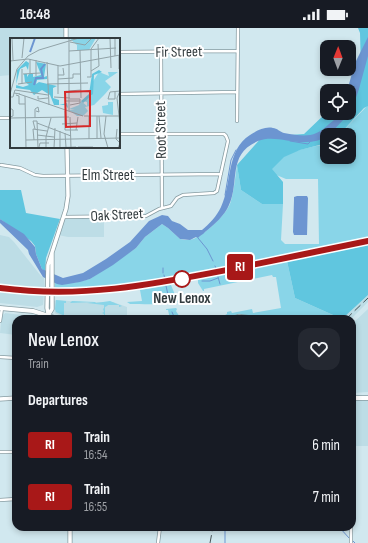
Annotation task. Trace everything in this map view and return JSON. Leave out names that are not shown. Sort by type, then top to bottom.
[{"type":"main road","points":[[1,308],[33,311],[44,315]]},
{"type":"main road","points":[[356,398],[368,398]]},
{"type":"street","points":[[237,121],[238,28]]},
{"type":"street","name":"Fir Street","points":[[120,52],[238,51]]},
{"type":"street","name":"Root Street","points":[[160,52],[162,208]]},
{"type":"street","points":[[120,94],[237,92]]},
{"type":"street","points":[[120,134],[222,134],[226,136],[228,142],[221,174]]},
{"type":"street","points":[[50,315],[52,309],[49,286],[49,258],[64,217],[67,203],[67,148]]},
{"type":"street","name":"Elm Street","points":[[1,165],[20,168],[35,175],[43,176],[221,174]]},
{"type":"street","name":"Oak Street","points":[[64,217],[146,216],[162,208],[171,206],[177,198],[183,195],[211,193],[217,191],[221,174]]},
{"type":"street","points":[[0,321],[1,308]]},
{"type":"street","points":[[0,357],[12,358]]},
{"type":"street","points":[[0,399],[12,398]]},
{"type":"street","points":[[0,452],[12,452]]},
{"type":"street","points":[[0,500],[12,499]]},
{"type":"street","points":[[70,531],[70,543]]},
{"type":"street","points":[[158,543],[160,531]]},
{"type":"street","points":[[351,531],[351,543]]},
{"type":"shaded area","points":[[0,28],[65,28],[65,38],[10,38],[10,75],[0,76]]},
{"type":"shaded area","points":[[358,28],[368,28],[368,106],[356,117],[356,84],[353,84],[361,71],[360,33]]},
{"type":"shaded area","points":[[368,37],[368,56],[356,98],[356,84],[349,84],[351,76],[356,76],[356,61]]},
{"type":"shaded area","points":[[368,105],[368,238],[157,282],[104,288],[55,290],[55,283],[73,283],[90,279],[136,248],[145,237],[162,224],[180,239],[189,240],[200,236],[223,215],[230,204],[237,165],[241,190],[262,204],[283,204],[281,240],[285,244],[319,244],[318,179],[286,179],[274,174],[271,169],[278,160],[290,153],[320,145],[320,164],[356,164],[356,128],[346,128],[354,120],[356,120],[356,117]]},
{"type":"shaded area","points":[[320,119],[320,120],[353,120],[345,128],[320,128],[320,145],[300,150],[284,157],[272,169],[283,182],[283,204],[262,204],[241,190],[237,165],[262,137],[304,134]]},
{"type":"shaded area","points":[[334,120],[343,120],[336,128],[325,128]]},
{"type":"shaded area","points":[[267,128],[276,129],[284,133],[303,135],[320,131],[320,140],[311,142],[264,139],[248,146],[238,161],[232,196],[227,209],[219,220],[198,238],[196,237],[190,240],[180,239],[162,224],[145,237],[136,248],[113,265],[90,279],[80,282],[62,285],[43,277],[28,250],[0,223],[0,219],[24,234],[35,247],[42,269],[63,278],[83,273],[130,242],[149,221],[162,215],[168,216],[172,221],[180,224],[188,230],[202,230],[213,220],[221,207],[227,188],[233,158],[242,141],[252,133]]},
{"type":"shaded area","points":[[0,190],[21,190],[26,213],[60,219],[46,258],[45,271],[42,269],[36,254],[35,246],[31,241],[0,219]]},
{"type":"shaded area","points":[[307,196],[308,198],[307,235],[294,235],[293,232],[294,197]]},
{"type":"shaded area","points":[[104,217],[104,237],[68,237],[58,235],[65,218]]},
{"type":"shaded area","points":[[0,235],[9,237],[14,242],[44,278],[45,288],[166,279],[368,238],[368,245],[151,289],[89,295],[44,295],[43,305],[37,307],[0,303]]},
{"type":"shaded area","points":[[368,245],[368,295],[346,315],[333,315],[295,298],[287,261]]},
{"type":"shaded area","points":[[287,261],[295,298],[333,315],[225,315],[227,312],[231,311],[232,313],[252,309],[253,313],[281,308],[276,277],[273,277],[272,275],[204,289],[204,291],[198,283],[198,279]]},
{"type":"shaded area","points":[[171,285],[178,302],[167,304],[130,304],[127,302],[142,301],[140,290]]},
{"type":"shaded area","points":[[368,295],[368,302],[355,315],[346,315]]},
{"type":"shaded area","points":[[56,300],[66,301],[66,303],[64,303],[64,315],[56,312]]},
{"type":"shaded area","points":[[54,301],[113,302],[127,307],[127,315],[59,315],[55,313]]},
{"type":"shaded area","points":[[72,301],[95,302],[96,303],[110,301],[122,306],[119,307],[119,305],[108,305],[105,307],[104,315],[102,313],[104,312],[104,305],[87,303],[94,302],[70,303]]},
{"type":"shaded area","points":[[176,308],[178,315],[169,315],[168,310],[166,309]]},
{"type":"shaded area","points":[[368,309],[368,392],[356,393],[356,320]]},
{"type":"shaded area","points":[[2,313],[22,315],[12,315],[12,334],[0,333]]},
{"type":"shaded area","points":[[356,398],[368,398],[368,446],[356,446]]},
{"type":"waterway","points":[[290,141],[308,144],[310,142]]},
{"type":"waterway","points":[[225,195],[231,160],[236,150]]},
{"type":"waterway","points":[[198,238],[207,249],[213,261]]},
{"type":"waterway","points":[[163,268],[163,273]]},
{"type":"waterway","points":[[164,275],[165,279]]},
{"type":"waterway","points":[[218,277],[220,284]]},
{"type":"waterway","points":[[202,281],[210,281],[218,278]]},
{"type":"waterway","points":[[166,286],[170,303]]},
{"type":"waterway","points":[[225,531],[225,543]]},
{"type":"waterway","points":[[343,531],[350,539]]},
{"type":"railway","points":[[0,289],[59,293],[144,287],[368,243]]},
{"type":"railway","points":[[350,315],[368,298]]},
{"type":"railway","points":[[210,543],[212,531]]},
{"type":"train","name":"RI","points":[[0,288],[68,292],[129,288],[169,282],[368,241]]},
{"type":"place","name":"New Lenox","points":[[182,279]]}]
